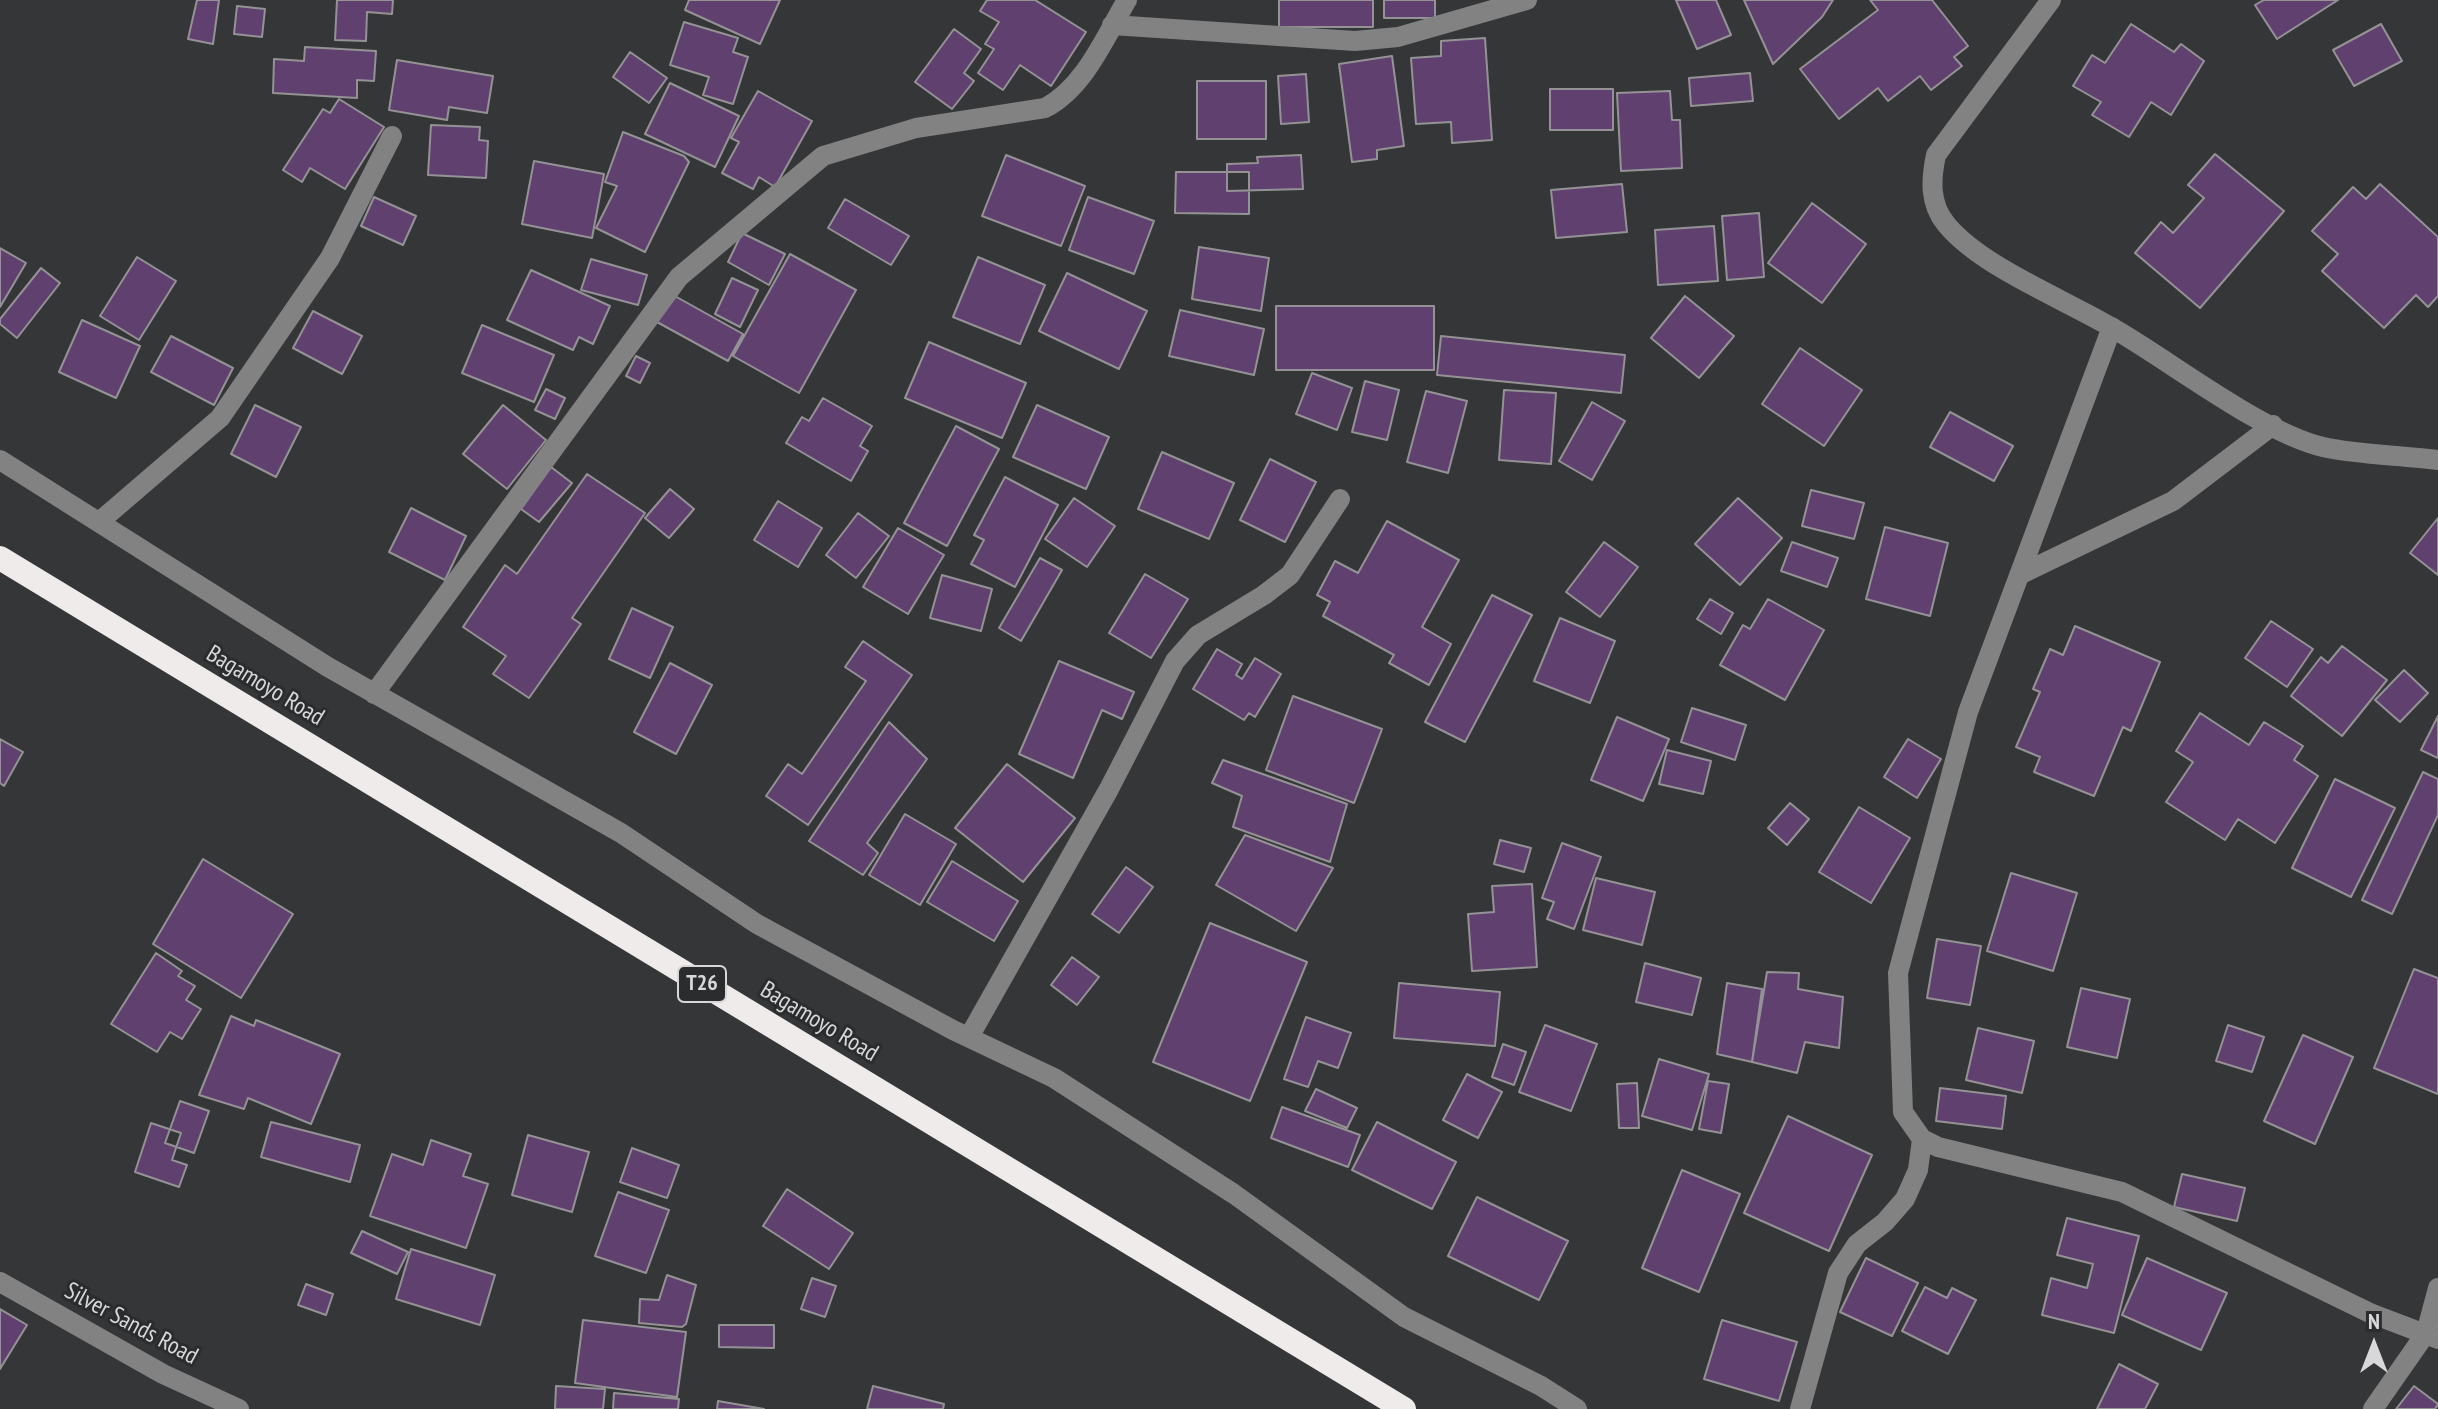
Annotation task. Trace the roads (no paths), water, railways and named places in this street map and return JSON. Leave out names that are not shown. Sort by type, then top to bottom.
[{"type":"highway","name":"Bagamoyo Road","points":[[0,558],[1404,1409]]},
{"type":"street","points":[[374,694],[679,277],[823,156],[916,128],[1045,108],[1056,103],[1079,81],[1127,0]]},
{"type":"street","points":[[1112,25],[1355,41],[1398,37],[1527,0]]},
{"type":"street","points":[[2051,0],[1936,155],[1931,177],[1933,200],[1943,221],[1959,238],[2038,290],[2112,327],[2273,425],[2322,447],[2438,460]]},
{"type":"street","points":[[99,522],[220,418],[330,258],[392,136]]},
{"type":"street","points":[[2112,327],[1968,712],[1898,973],[1903,1112],[1922,1139],[1938,1147],[2122,1192],[2370,1313],[2432,1336]]},
{"type":"street","points":[[2019,575],[2173,501],[2273,425]]},
{"type":"street","points":[[0,460],[374,694],[621,833],[757,924],[969,1037],[1054,1078],[1234,1194],[1404,1317],[1541,1386],[1577,1409]]},
{"type":"street","points":[[969,1037],[1109,789],[1175,661],[1198,635],[1290,575],[1340,499]]},
{"type":"street","points":[[1800,1409],[1838,1273],[1857,1244],[1885,1222],[1905,1199],[1918,1170],[1922,1139]]},
{"type":"street","name":"Silver Sands Road","points":[[0,1282],[163,1374],[239,1409]]},
{"type":"street","points":[[2373,1409],[2432,1336],[2438,1288]]}]
